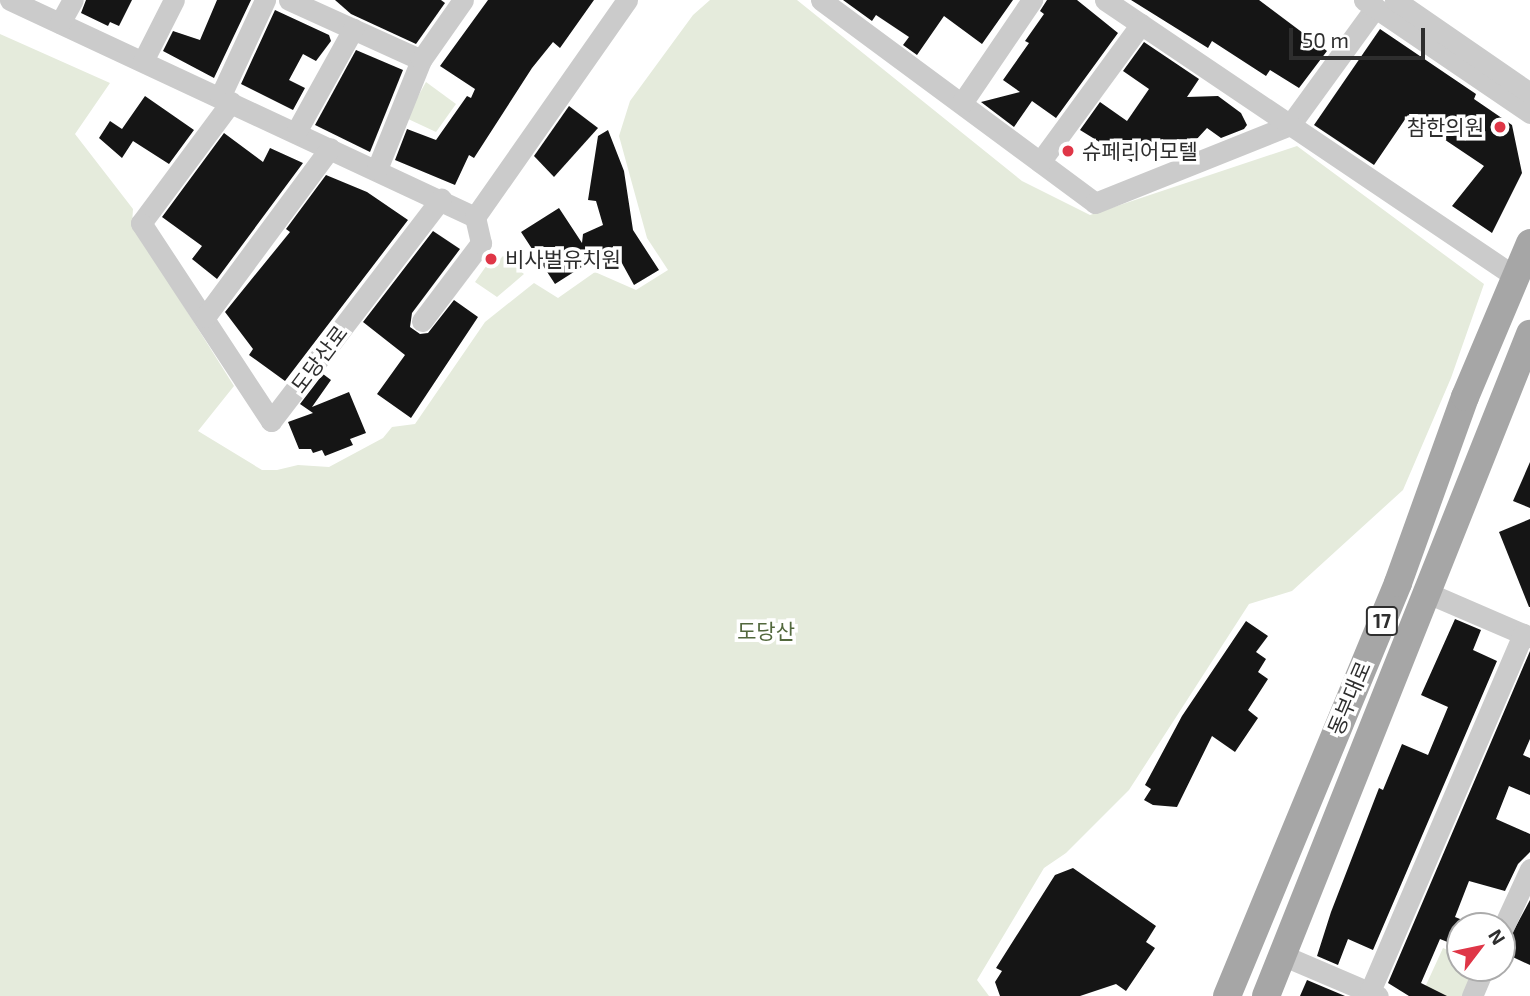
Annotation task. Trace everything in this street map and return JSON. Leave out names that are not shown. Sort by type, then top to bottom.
[{"type":"main road","name":"동부대로","points":[[1227,996],[1398,583],[1513,275],[1530,243]]},
{"type":"main road","name":"동부대로","points":[[1266,996],[1430,594],[1530,334]]},
{"type":"street","points":[[10,0],[475,217]]},
{"type":"street","points":[[60,23],[73,0]]},
{"type":"street","points":[[143,61],[174,0]]},
{"type":"street","name":"도당산로","points":[[265,0],[225,99],[141,223],[271,421],[441,199]]},
{"type":"street","points":[[289,0],[327,7],[353,29],[421,60]]},
{"type":"street","points":[[377,169],[421,60],[463,0]]},
{"type":"street","points":[[422,321],[481,243],[475,217],[627,0]]},
{"type":"street","points":[[821,0],[1095,204],[1290,125],[1369,4],[1462,70],[1530,113]]},
{"type":"street","points":[[962,103],[1032,0]]},
{"type":"street","points":[[1105,0],[1513,275]]},
{"type":"street","points":[[1395,0],[1530,93]]},
{"type":"street","points":[[1040,162],[1141,24]]},
{"type":"street","points":[[296,132],[353,29]]},
{"type":"street","points":[[1409,32],[1444,34]]},
{"type":"street","points":[[1444,34],[1462,70]]},
{"type":"street","points":[[205,317],[330,148]]},
{"type":"street","points":[[1282,955],[1372,995],[1527,635],[1430,594]]},
{"type":"street","points":[[1510,912],[1530,869]]},
{"type":"green space","name":"도당산","points":[[710,0],[797,0],[1022,181],[1090,215],[1297,146],[1484,284],[1451,378],[1403,490],[1292,591],[1249,604],[1129,790],[1066,853],[1044,868],[977,980],[989,996],[0,996],[0,34],[110,83],[75,134],[133,209],[132,224],[234,386],[198,431],[262,470],[277,470],[298,465],[329,467],[383,438],[392,427],[415,424],[485,322],[534,283],[558,298],[595,272],[636,290],[668,270],[647,238],[619,136],[630,101],[693,15]]},
{"type":"green space","points":[[426,82],[456,104],[436,132],[406,118]]},
{"type":"green space","points":[[503,256],[524,274],[497,297],[475,282],[489,262],[494,265]]},
{"type":"green space","points":[[1443,948],[1446,949],[1446,982],[1470,982],[1464,996],[1421,996]]},
{"type":"building","points":[[86,0],[132,0],[119,26],[110,22],[108,26],[81,13]]},
{"type":"building","points":[[217,0],[251,0],[214,78],[163,51],[173,31],[200,40]]},
{"type":"building","points":[[335,0],[441,0],[445,3],[416,44],[351,14]]},
{"type":"building","points":[[488,0],[594,0],[560,48],[553,42],[532,68],[474,158],[469,155],[455,185],[395,160],[407,129],[436,140],[467,96],[471,98],[475,89],[440,66]]},
{"type":"building","points":[[843,0],[1013,0],[982,44],[944,16],[917,55],[903,45],[909,37],[876,15],[872,21]]},
{"type":"building","points":[[1047,0],[1077,0],[1118,33],[1056,118],[1032,101],[1014,127],[981,102],[1020,92],[1003,80],[1029,43],[1025,41],[1044,14],[1040,11]]},
{"type":"building","points":[[1131,0],[1259,0],[1327,51],[1299,88],[1270,70],[1266,76],[1212,41],[1208,48]]},
{"type":"building","points":[[275,10],[329,35],[331,41],[316,61],[303,54],[289,80],[305,88],[293,110],[241,84]]},
{"type":"building","points":[[1380,29],[1476,94],[1474,99],[1512,125],[1522,173],[1492,233],[1452,206],[1484,166],[1408,115],[1374,165],[1314,125]]},
{"type":"building","points":[[1144,42],[1199,79],[1187,97],[1218,96],[1241,113],[1247,125],[1244,129],[1221,138],[1207,128],[1183,154],[1162,139],[1154,151],[1150,148],[1144,158],[1138,154],[1132,162],[1080,130],[1100,102],[1127,121],[1149,89],[1123,71]]},
{"type":"building","points":[[356,50],[403,70],[370,152],[315,125]]},
{"type":"building","points":[[145,96],[194,130],[169,164],[133,141],[122,158],[99,138],[110,121],[122,129]]},
{"type":"building","points":[[569,106],[598,128],[554,177],[534,156]]},
{"type":"building","points":[[608,130],[624,171],[633,230],[659,270],[634,285],[613,247],[555,284],[521,232],[559,208],[582,243],[583,234],[603,225],[596,201],[588,200],[598,136]]},
{"type":"building","points":[[224,133],[263,162],[270,148],[303,163],[217,279],[192,259],[202,246],[162,217]]},
{"type":"building","points":[[326,175],[367,192],[408,220],[285,381],[249,355],[253,349],[225,312],[290,232],[286,229]]},
{"type":"building","points":[[433,231],[460,249],[412,313],[410,327],[420,334],[428,333],[454,300],[478,317],[411,418],[377,394],[405,355],[363,322]]},
{"type":"building","points":[[323,374],[331,380],[312,407],[349,392],[366,433],[350,439],[353,445],[325,456],[322,450],[313,453],[311,449],[299,449],[288,422],[313,413],[300,404]]},
{"type":"building","points":[[1530,462],[1530,508],[1513,501]]},
{"type":"building","points":[[1530,519],[1530,607],[1529,607],[1499,532]]},
{"type":"building","points":[[1455,619],[1481,630],[1473,650],[1497,661],[1373,950],[1348,939],[1338,965],[1317,956],[1331,912],[1379,788],[1383,790],[1402,744],[1428,755],[1448,707],[1421,695]]},
{"type":"building","points":[[1246,621],[1268,636],[1256,652],[1266,659],[1258,672],[1268,679],[1248,710],[1258,718],[1235,752],[1212,736],[1177,807],[1153,805],[1144,800],[1151,789],[1145,785],[1182,716]]},
{"type":"building","points":[[1530,651],[1530,739],[1523,755],[1530,758],[1530,795],[1509,786],[1496,819],[1530,834],[1530,852],[1518,864],[1505,891],[1469,881],[1457,912],[1446,912],[1446,941],[1440,939],[1421,983],[1447,996],[1409,996],[1388,983]]},
{"type":"building","points":[[1073,868],[1156,926],[1146,942],[1155,948],[1126,991],[1116,984],[1080,996],[1000,996],[995,982],[1002,971],[996,968],[1055,875]]},
{"type":"building","points":[[1530,900],[1530,965],[1516,958],[1516,926]]},
{"type":"building","points":[[1307,980],[1345,996],[1300,996]]},
{"type":"place","name":"참한의원","points":[[1500,127]]},
{"type":"place","name":"슈페리어모텔","points":[[1068,151]]},
{"type":"place","name":"비사벌유치원","points":[[491,259]]}]
